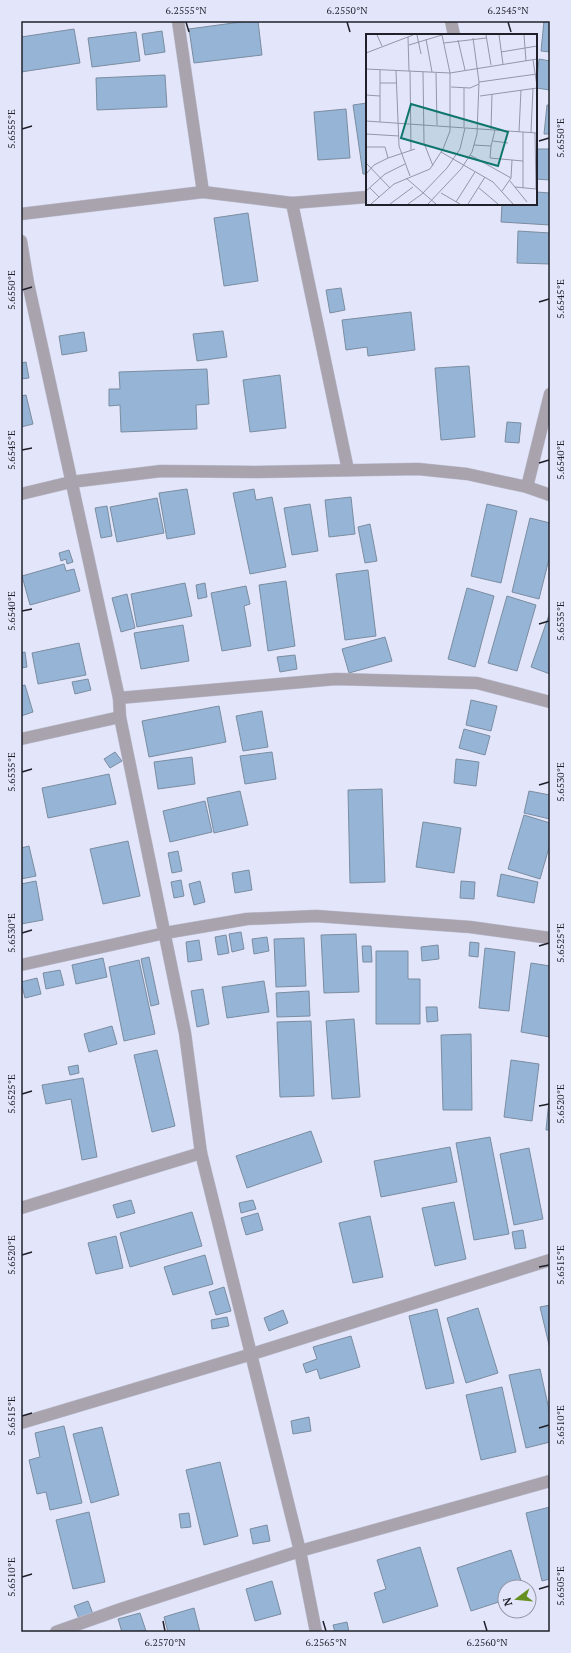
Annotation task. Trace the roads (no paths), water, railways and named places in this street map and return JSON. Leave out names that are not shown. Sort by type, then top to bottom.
[{"type":"street","points":[[178,21],[203,192]]},
{"type":"street","points":[[451,21],[454,34]]},
{"type":"street","points":[[21,214],[203,192],[292,202],[366,197]]},
{"type":"street","points":[[292,202],[348,470]]},
{"type":"street","points":[[21,241],[25,284],[72,482],[119,698],[120,717],[185,1033],[202,1153],[300,1551],[316,1632]]},
{"type":"street","points":[[527,487],[550,394]]},
{"type":"street","points":[[21,494],[72,482],[161,471],[256,472],[418,469],[467,474],[527,487],[550,494]]},
{"type":"street","points":[[119,698],[336,679],[478,683],[550,702]]},
{"type":"street","points":[[21,739],[120,717]]},
{"type":"street","points":[[21,965],[165,934],[248,919],[316,916],[470,927],[550,938]]},
{"type":"street","points":[[21,1208],[202,1153]]},
{"type":"street","points":[[21,1423],[252,1354],[550,1260]]},
{"type":"street","points":[[56,1632],[121,1609],[300,1551],[550,1481]]}]
